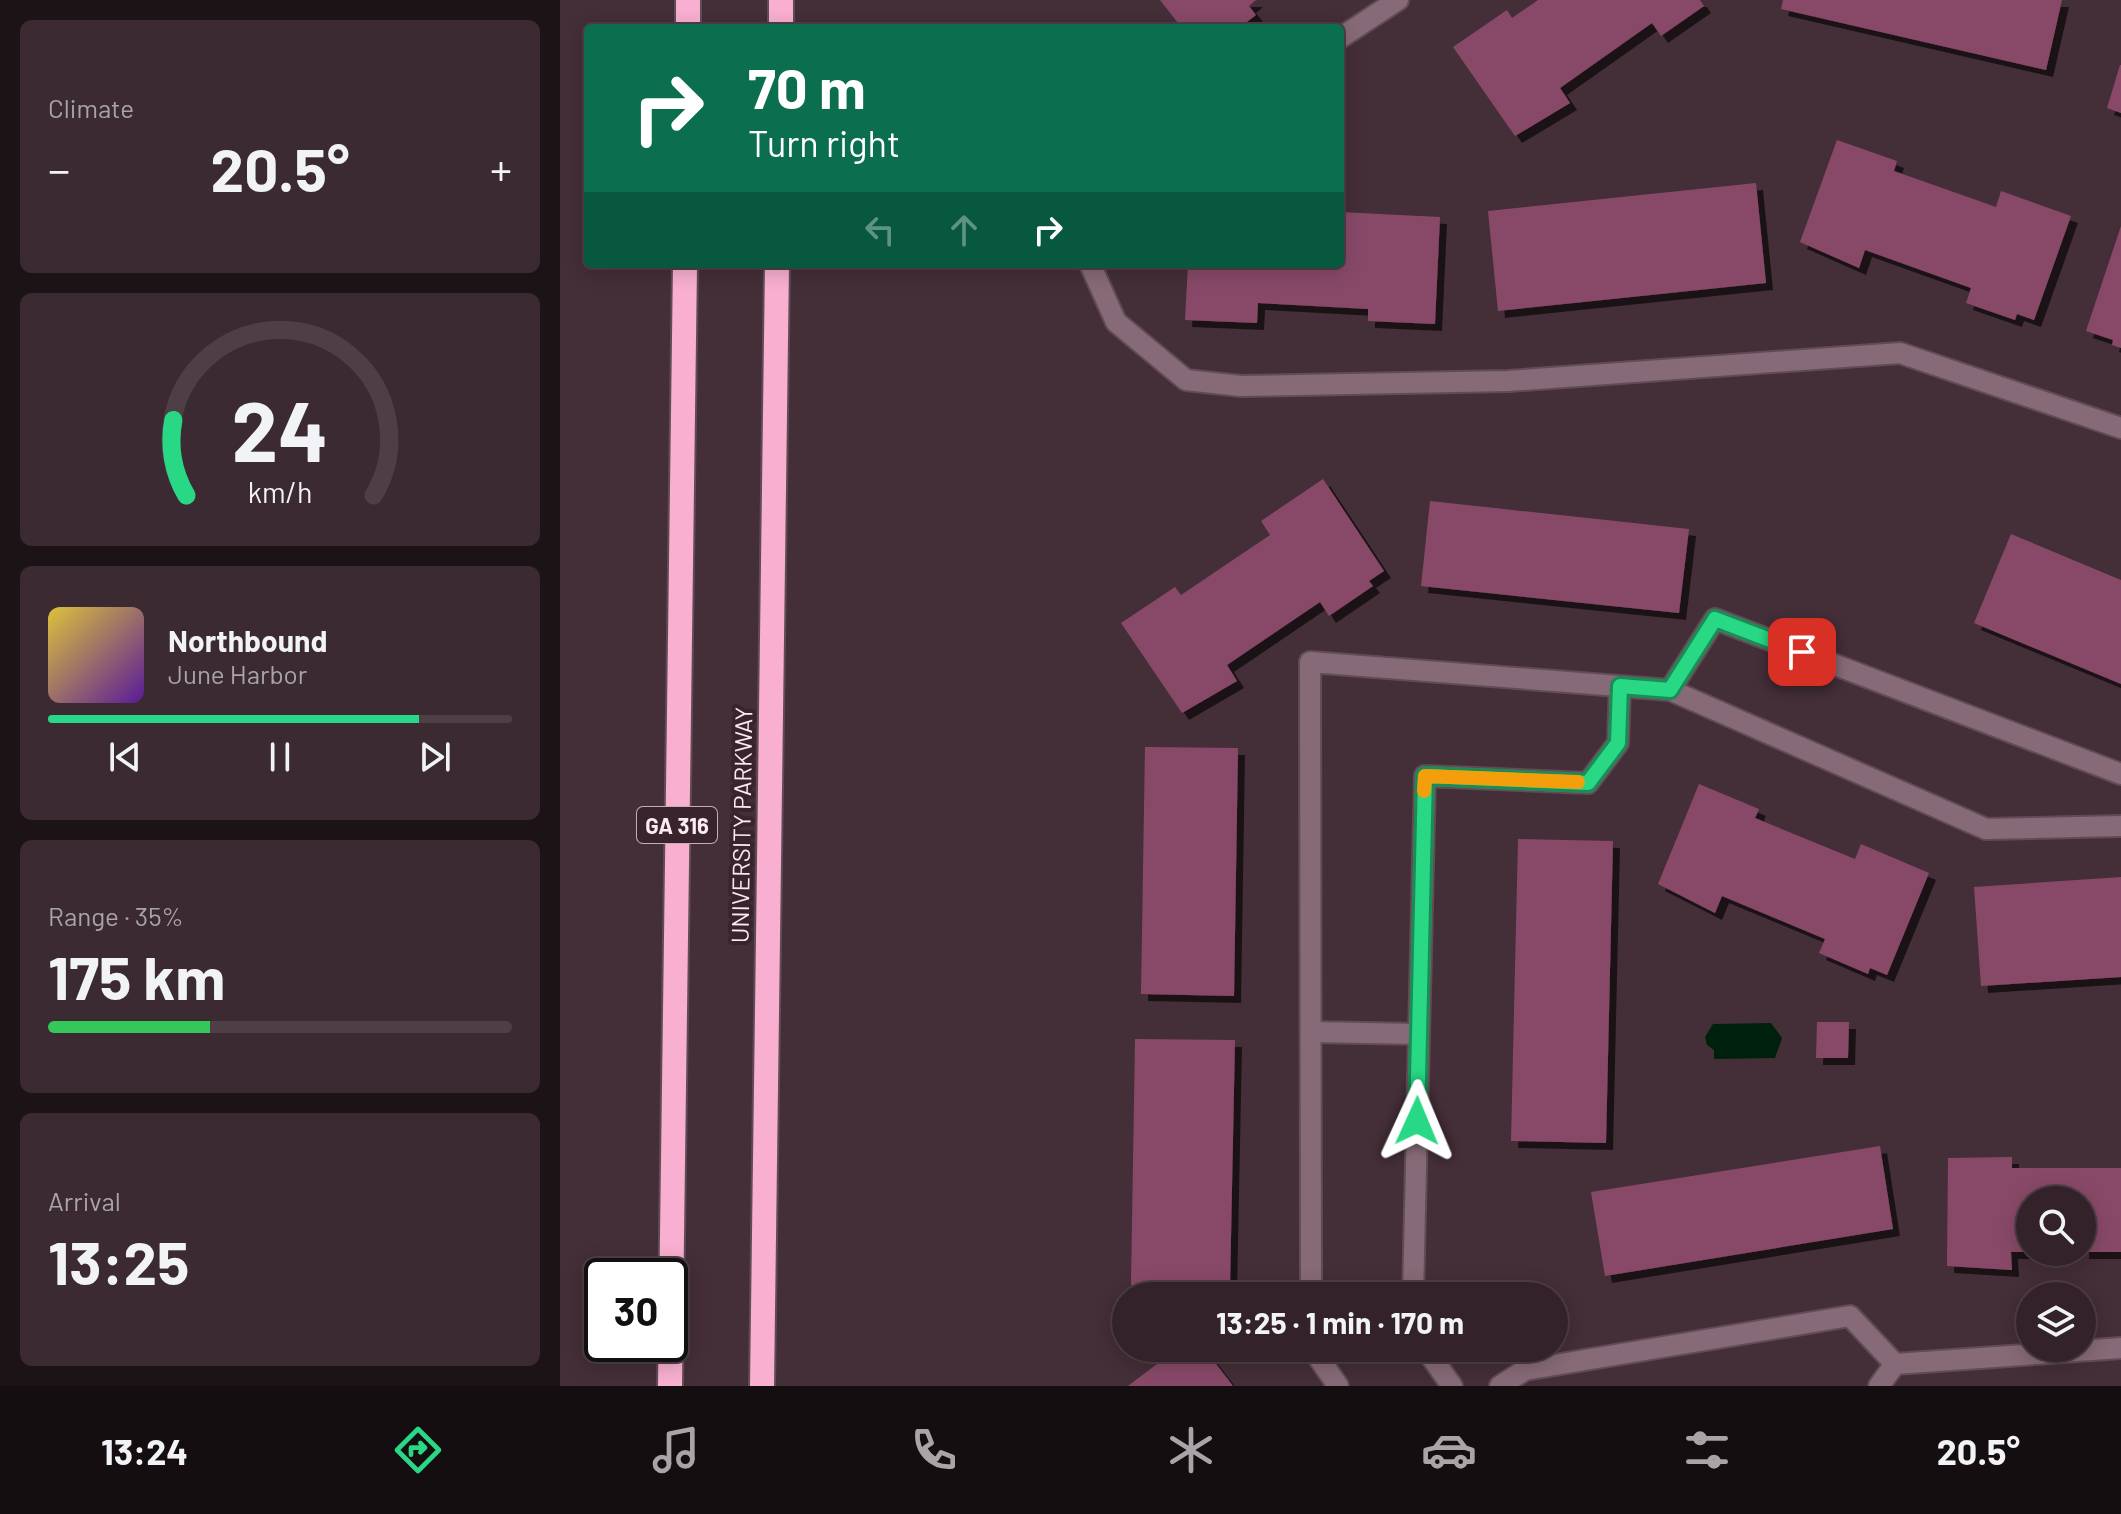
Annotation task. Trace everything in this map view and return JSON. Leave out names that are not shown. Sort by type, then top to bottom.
[{"type":"highway","points":[[688,0],[688,24]]},
{"type":"highway","points":[[781,0],[781,24]]},
{"type":"highway","name":"GA 316","points":[[670,1386],[685,268]]},
{"type":"highway","name":"UNIVERSITY PARKWAY","points":[[762,1386],[777,268]]},
{"type":"street","points":[[1344,35],[1398,0]]},
{"type":"street","points":[[1092,268],[1116,322],[1186,380],[1241,386],[1508,381],[1900,353],[2121,428]]},
{"type":"street","points":[[1670,690],[1715,619],[2121,774]]},
{"type":"street","points":[[1311,1282],[1310,662],[1670,690],[1986,829],[2121,826]]},
{"type":"street","points":[[1413,1282],[1425,776],[1588,783],[1618,743],[1620,686]]},
{"type":"street","points":[[1311,1032],[1419,1034]]},
{"type":"street","points":[[1500,1386],[1525,1370],[1850,1316],[1895,1364]]},
{"type":"street","points":[[1879,1386],[1895,1364],[2121,1348]]},
{"type":"street","points":[[1322,1362],[1338,1386]]},
{"type":"street","points":[[1435,1362],[1452,1386]]},
{"type":"shaded area","points":[[1771,1023],[1782,1038],[1775,1058],[1714,1059],[1714,1050],[1707,1045],[1705,1037],[1713,1024]]},
{"type":"building","points":[[1160,0],[1256,0],[1249,6],[1256,15],[1244,24],[1179,24]]},
{"type":"building","points":[[1538,0],[1700,0],[1704,6],[1661,36],[1652,23],[1560,88],[1570,103],[1515,136],[1453,47],[1507,10],[1512,18]]},
{"type":"building","points":[[1783,0],[2062,0],[2046,70],[1781,9]]},
{"type":"building","points":[[2121,65],[2121,113],[2107,108]]},
{"type":"building","points":[[1837,140],[1897,161],[1894,171],[1996,207],[2001,191],[2071,216],[2034,320],[2017,314],[2015,320],[1966,303],[1971,288],[1865,250],[1859,268],[1800,242]]},
{"type":"building","points":[[1756,183],[1766,283],[1498,311],[1488,211]]},
{"type":"building","points":[[1344,212],[1440,217],[1435,324],[1368,321],[1368,309],[1258,303],[1257,323],[1185,320],[1188,268],[1344,268]]},
{"type":"building","points":[[2121,226],[2121,348],[2112,345],[2113,340],[2086,331]]},
{"type":"building","points":[[1323,479],[1384,571],[1369,581],[1373,586],[1329,616],[1320,602],[1227,665],[1237,681],[1182,713],[1121,623],[1175,587],[1181,595],[1270,535],[1261,521]]},
{"type":"building","points":[[1430,501],[1689,529],[1679,613],[1421,586]]},
{"type":"building","points":[[2011,534],[2121,580],[2121,684],[1974,623]]},
{"type":"building","points":[[1145,747],[1238,748],[1234,996],[1141,994]]},
{"type":"building","points":[[1699,784],[1759,809],[1755,818],[1855,859],[1861,844],[1929,873],[1887,975],[1870,968],[1868,974],[1819,953],[1825,939],[1722,896],[1715,913],[1658,884]]},
{"type":"building","points":[[1518,839],[1613,841],[1606,1143],[1511,1141]]},
{"type":"building","points":[[2121,877],[2121,977],[1981,986],[1974,887]]},
{"type":"building","points":[[1817,1022],[1849,1022],[1848,1058],[1816,1058]]},
{"type":"building","points":[[1135,1039],[1235,1040],[1230,1282],[1131,1282]]},
{"type":"building","points":[[1880,1146],[1893,1229],[1605,1276],[1591,1192]]},
{"type":"building","points":[[2012,1157],[2012,1168],[2121,1168],[2121,1252],[2096,1252],[2096,1186],[2016,1186],[2016,1252],[2011,1252],[2012,1270],[1947,1266],[1948,1158]]},
{"type":"building","points":[[1160,1362],[1215,1362],[1233,1386],[1128,1386]]},
{"type":"slow traffic","points":[[1424,791],[1425,776],[1578,782]]},
{"type":"route","points":[[1417,1121],[1425,776],[1588,783],[1618,743],[1620,686],[1670,690],[1715,619],[1802,652]]}]
